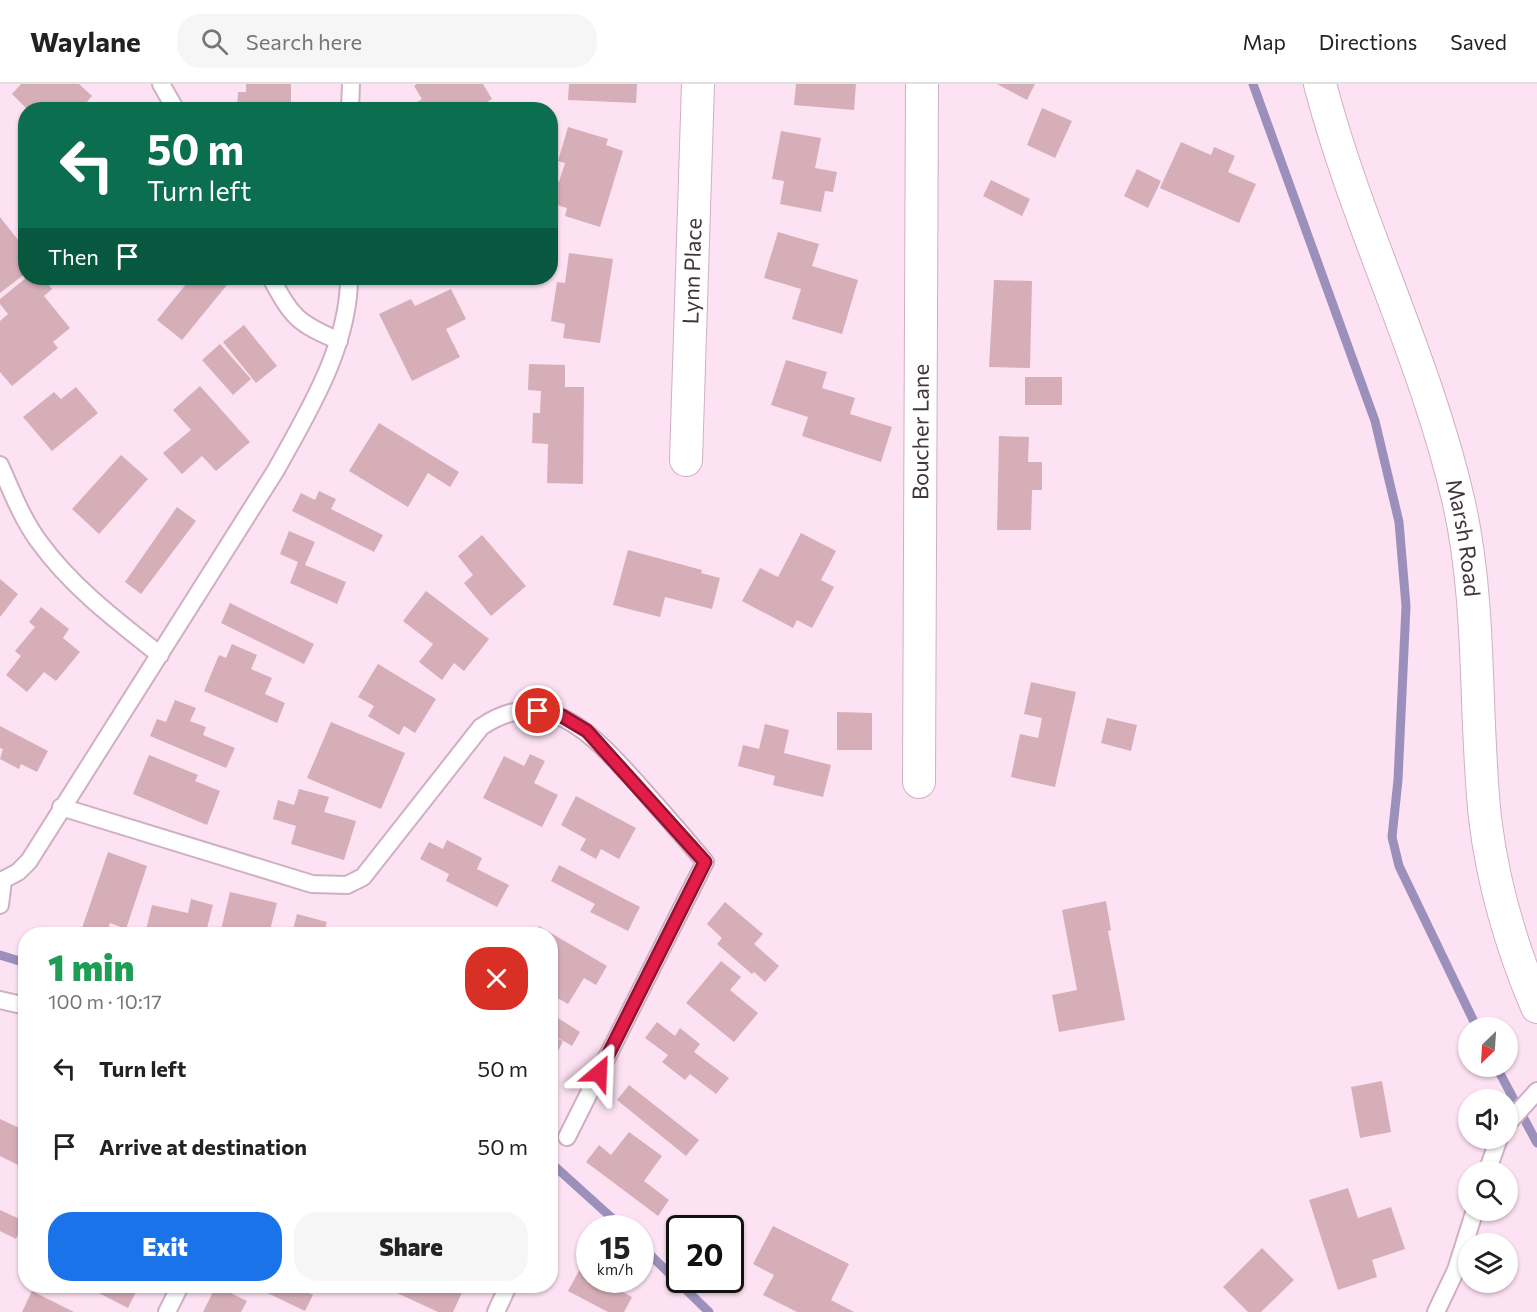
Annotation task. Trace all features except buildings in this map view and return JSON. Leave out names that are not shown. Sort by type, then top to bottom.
[{"type":"street","name":"Lynn Place","points":[[686,460],[698,84]]},
{"type":"street","name":"Boucher Lane","points":[[919,782],[922,84]]},
{"type":"street","name":"Marsh Road","points":[[1320,84],[1340,150],[1419,364],[1459,503],[1472,583],[1485,818],[1498,897],[1518,962],[1537,1007]]},
{"type":"lane","points":[[161,84],[171,102]]},
{"type":"lane","points":[[350,102],[351,84]]},
{"type":"lane","points":[[275,285],[290,313],[309,328],[339,341]]},
{"type":"lane","points":[[0,905],[2,880],[18,872],[29,861],[276,470],[307,413],[339,341],[348,285]]},
{"type":"lane","points":[[0,465],[21,513],[58,565],[101,608],[160,655]]},
{"type":"lane","points":[[61,807],[312,884],[347,885],[363,877],[481,727],[497,716],[538,711],[562,716],[587,731],[705,862],[567,1137]]},
{"type":"lane","points":[[0,1000],[18,1004]]},
{"type":"lane","points":[[1518,1111],[1537,1092]]},
{"type":"lane","points":[[1436,1312],[1456,1270],[1472,1221]]},
{"type":"lane","points":[[167,1312],[176,1293]]},
{"type":"lane","points":[[496,1312],[505,1293]]},
{"type":"waterway","points":[[1253,84],[1375,421],[1399,522],[1406,606],[1398,780],[1392,837],[1399,866],[1472,1017]]},
{"type":"waterway","points":[[0,955],[18,961]]},
{"type":"waterway","points":[[1502,1077],[1537,1143]]},
{"type":"waterway","points":[[558,1169],[609,1215]]},
{"type":"waterway","points":[[654,1259],[709,1312]]},
{"type":"route","points":[[538,711],[562,716],[587,731],[705,862],[599,1073]]}]
